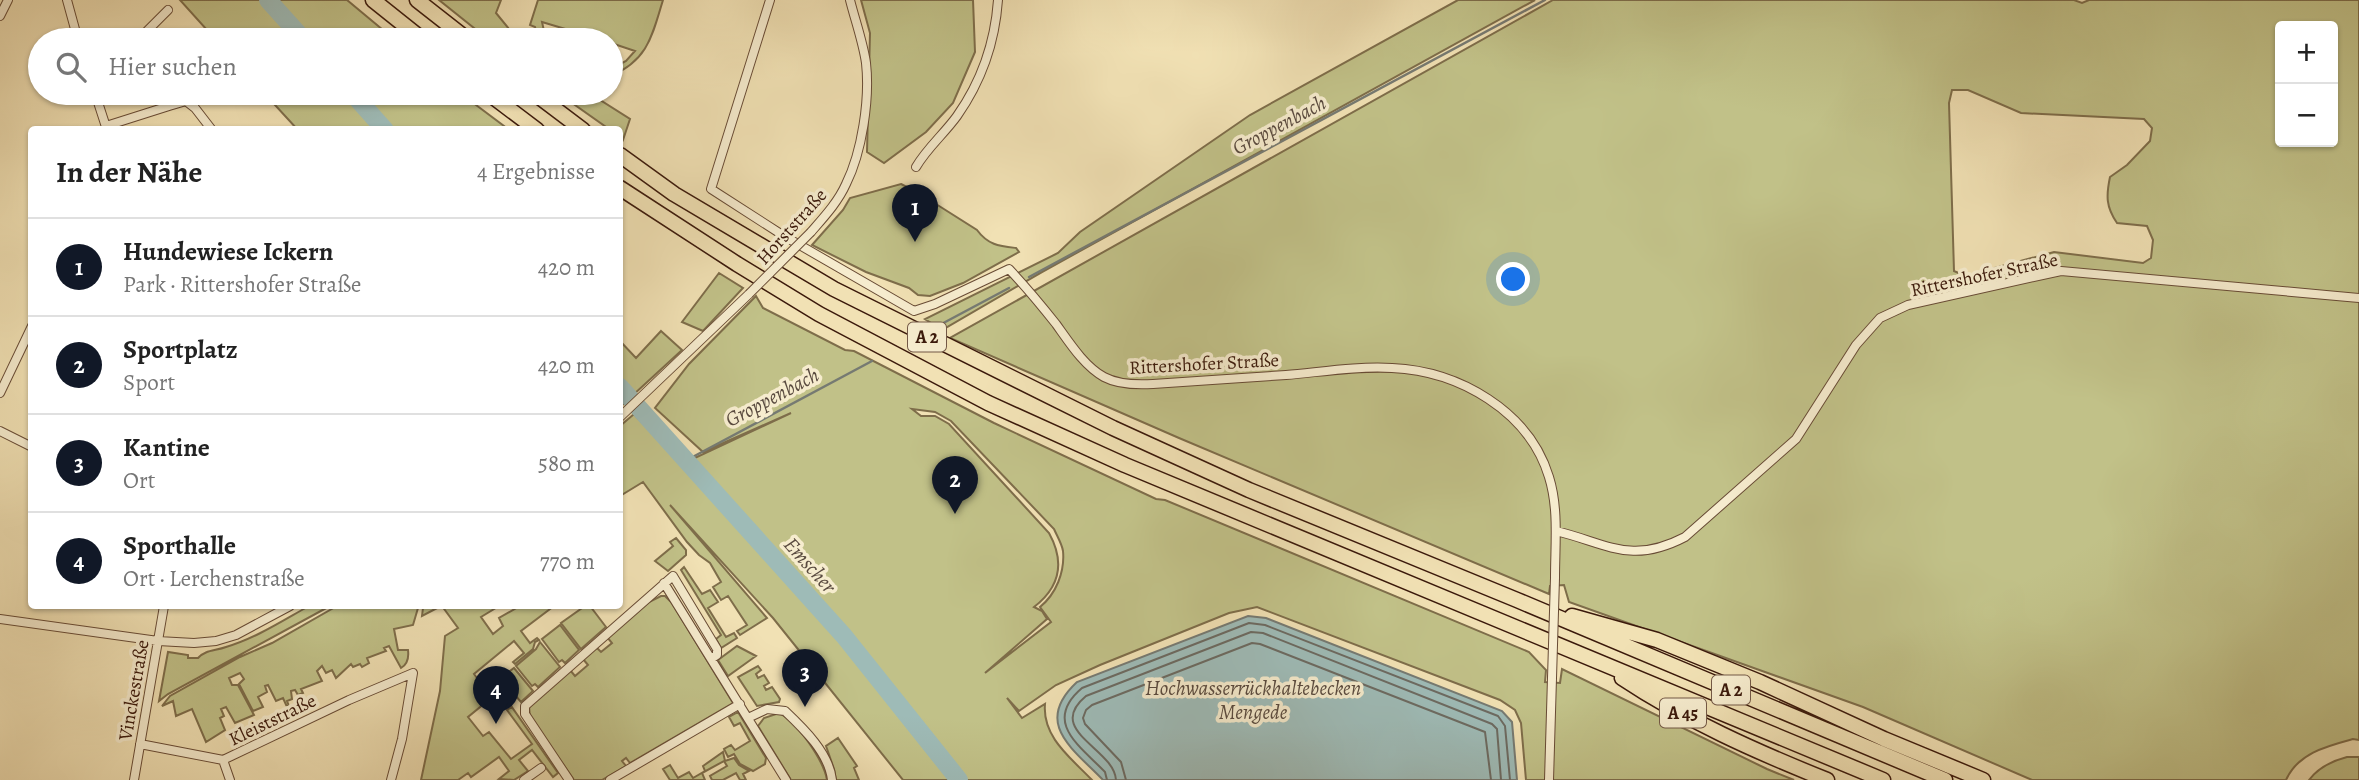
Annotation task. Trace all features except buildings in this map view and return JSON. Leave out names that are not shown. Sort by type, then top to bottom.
[{"type":"highway","points":[[373,0],[408,28]]},
{"type":"highway","points":[[417,0],[453,28]]},
{"type":"highway","points":[[504,105],[532,126]]},
{"type":"highway","points":[[550,105],[578,126]]},
{"type":"highway","name":"A 2","points":[[623,157],[674,194],[834,289],[974,361],[1248,491],[1517,600],[1945,780]]},
{"type":"highway","name":"A 2","points":[[623,190],[819,314],[988,403],[1115,460],[1883,780]]},
{"type":"highway","points":[[1517,600],[1657,640],[1983,780]]},
{"type":"highway","name":"A 45","points":[[1595,660],[1650,697],[1776,760],[1827,780]]},
{"type":"street","points":[[0,16],[8,0]]},
{"type":"street","points":[[66,0],[74,28]]},
{"type":"street","name":"Rittershofer Straße","points":[[770,0],[711,189],[784,236],[914,311],[1009,269],[1096,372],[1116,382],[1134,385],[1394,368],[1441,376],[1453,381],[1501,407],[1521,426],[1539,452],[1549,476],[1554,499],[1556,531],[1549,780]]},
{"type":"street","name":"Horststraße","points":[[623,414],[749,294],[811,232],[837,201],[855,163],[865,108],[866,63],[850,0]]},
{"type":"street","points":[[916,167],[922,156],[956,118],[976,87],[990,48],[998,0]]},
{"type":"street","points":[[150,28],[168,10]]},
{"type":"street","points":[[99,105],[105,126]]},
{"type":"street","points":[[112,126],[172,105]]},
{"type":"street","points":[[191,105],[209,126]]},
{"type":"street","name":"Rittershofer Straße","points":[[1556,531],[1630,552],[1664,549],[1685,537],[1796,439],[1856,345],[1880,318],[1908,305],[2061,271],[2359,298]]},
{"type":"street","points":[[0,393],[28,334]]},
{"type":"street","points":[[0,431],[28,445]]},
{"type":"street","points":[[569,780],[525,714],[525,706],[664,583],[786,780]]},
{"type":"street","name":"Vinckestraße","points":[[134,780],[163,609]]},
{"type":"street","points":[[0,619],[183,643],[216,641],[244,631],[284,609]]},
{"type":"street","name":"Kleiststraße","points":[[140,744],[223,760],[349,699],[413,673],[404,728],[391,780]]},
{"type":"street","points":[[610,780],[740,704]]},
{"type":"street","points":[[748,718],[767,709],[785,711],[824,756],[832,780]]},
{"type":"street","points":[[223,760],[230,780]]},
{"type":"street","points":[[524,780],[541,768]]},
{"type":"green space","points":[[180,0],[347,0],[381,28],[205,28]]},
{"type":"green space","points":[[439,0],[501,0],[496,13],[508,28],[474,28]]},
{"type":"green space","points":[[538,0],[663,0],[647,46],[623,70],[623,63],[635,51],[623,47],[623,28],[562,28],[542,22],[543,28],[530,25]]},
{"type":"green space","points":[[861,0],[973,0],[975,52],[953,103],[926,132],[884,163],[867,152],[870,33]]},
{"type":"green space","points":[[1458,0],[1535,0],[942,330],[925,319],[1058,253],[1080,232],[1250,115]]},
{"type":"green space","points":[[1553,0],[2074,0],[2082,3],[2089,0],[2359,0],[2359,740],[2353,739],[2314,752],[2298,763],[2286,780],[2032,780],[1863,707],[1569,602],[1564,585],[1550,586],[1549,594],[950,338]],"holes":[[[1952,90],[1968,90],[2021,113],[2144,119],[2152,128],[2150,141],[2127,165],[2110,177],[2108,196],[2109,206],[2117,223],[2147,226],[2153,240],[2151,258],[2143,263],[2054,252],[1965,276],[1954,271],[1949,103]]]},
{"type":"green space","points":[[275,105],[476,105],[504,126],[294,126]]},
{"type":"green space","points":[[575,105],[608,105],[630,119],[623,140],[623,126],[605,126]]},
{"type":"green space","points":[[901,184],[977,230],[990,242],[1016,248],[1019,252],[963,283],[930,296],[918,295],[909,288],[866,272],[812,245],[843,210],[850,198]]},
{"type":"green space","points":[[719,273],[743,288],[703,331],[682,322]]},
{"type":"green space","points":[[756,296],[763,308],[845,350],[854,351],[994,423],[1156,499],[1165,500],[1529,652],[1546,670],[1545,682],[1560,683],[1562,669],[1794,780],[1526,780],[1521,723],[1515,710],[1500,700],[1257,607],[1229,613],[1100,665],[1056,685],[1019,711],[1007,698],[1022,718],[1045,704],[1045,716],[1053,737],[1092,780],[903,780],[773,618],[670,505],[767,618],[740,635],[737,631],[747,625],[728,596],[721,600],[713,587],[721,582],[710,563],[687,542],[643,482],[623,494],[623,423],[634,414],[682,464],[791,413],[703,452],[655,408],[689,364]],"holes":[[[912,409],[935,412],[951,421],[1054,529],[1063,551],[1063,567],[1058,582],[1051,596],[1040,607],[1051,622],[985,673],[1047,619],[1042,611],[1034,607],[1050,591],[1054,582],[1057,554],[1049,533],[949,424],[935,416],[921,416]]]},
{"type":"green space","points":[[661,331],[682,350],[623,404],[623,344],[636,358]]},
{"type":"green space","points":[[676,538],[686,550],[686,555],[668,571],[655,561],[673,546],[670,542]]},
{"type":"green space","points":[[684,567],[702,594],[710,590],[718,602],[708,608],[726,637],[734,633],[737,638],[721,648],[716,639],[721,635],[681,570]]},
{"type":"green space","points":[[665,596],[672,603],[733,703],[630,763],[626,758],[622,761],[626,766],[602,780],[574,780],[530,717],[529,706],[570,670],[575,676],[588,665],[583,659],[596,647],[601,652],[612,643],[607,637],[645,604]]},
{"type":"green space","points":[[304,609],[324,609],[159,701],[168,652],[198,658],[207,652],[258,634]]},
{"type":"green space","points":[[332,609],[418,609],[413,625],[394,629],[398,650],[408,650],[408,660],[401,668],[389,646],[384,648],[386,651],[367,658],[369,663],[362,667],[360,664],[353,667],[351,664],[336,678],[332,670],[326,673],[322,666],[317,671],[322,681],[301,689],[303,693],[298,695],[295,690],[291,691],[292,699],[287,701],[287,707],[283,698],[276,701],[268,685],[265,686],[267,692],[258,697],[263,707],[253,711],[239,684],[244,679],[240,673],[229,678],[232,685],[238,685],[254,715],[235,723],[226,707],[221,709],[224,716],[220,718],[225,730],[206,742],[192,709],[176,716],[173,701],[162,706],[170,696],[240,657],[272,643]]},
{"type":"green space","points":[[423,609],[435,609],[422,616]]},
{"type":"green space","points":[[444,609],[494,609],[481,617],[493,634],[503,626],[499,618],[515,609],[550,609],[521,631],[530,643],[537,638],[539,640],[535,642],[533,649],[515,664],[513,662],[524,653],[514,641],[474,674],[483,686],[491,680],[487,686],[493,683],[502,695],[498,692],[488,701],[482,690],[478,694],[485,703],[468,717],[483,736],[489,732],[511,759],[532,744],[507,710],[511,707],[507,700],[558,773],[553,777],[532,750],[519,760],[528,771],[514,780],[499,779],[509,771],[499,757],[471,777],[468,773],[458,780],[421,780],[440,691],[445,636],[458,628]]},
{"type":"green space","points":[[581,609],[592,609],[606,627],[581,649],[561,623]]},
{"type":"green space","points":[[560,625],[579,650],[565,663],[562,660],[559,662],[542,639]]},
{"type":"green space","points":[[540,642],[560,667],[538,687],[535,684],[532,686],[516,666],[536,649]]},
{"type":"green space","points":[[737,646],[756,656],[728,676],[718,660]]},
{"type":"green space","points":[[758,666],[761,670],[756,674],[758,678],[764,675],[769,683],[764,686],[766,690],[772,687],[780,699],[779,702],[757,706],[738,677]]},
{"type":"green space","points":[[514,668],[533,691],[521,702],[515,695],[510,698],[497,681]]},
{"type":"green space","points":[[738,712],[766,758],[765,764],[753,771],[740,764],[734,754],[728,757],[724,749],[731,745],[735,750],[750,741],[740,723],[734,726],[729,717]]},
{"type":"green space","points":[[779,713],[794,724],[809,742],[827,780],[791,780],[758,726],[764,718]]},
{"type":"green space","points":[[838,738],[857,766],[854,768],[859,780],[836,780],[826,746]]},
{"type":"green space","points":[[723,752],[725,761],[734,758],[749,771],[743,774],[746,780],[740,780],[736,773],[723,780],[712,780],[710,776],[727,766],[724,761],[702,773],[705,780],[670,780],[663,769],[670,765],[678,778],[689,772],[693,778],[705,771],[703,766]]},
{"type":"green space","points":[[2347,757],[2359,757],[2359,780],[2309,780],[2326,765]]},
{"type":"water","name":"Hochwasserrückhaltebecken Mengede","points":[[1248,616],[1266,618],[1502,711],[1512,722],[1517,780],[1103,780],[1070,746],[1058,723],[1058,710],[1064,697],[1077,682]]},
{"type":"waterway","name":"Emscher","points":[[268,0],[293,28]]},
{"type":"waterway","name":"Groppenbach","points":[[1029,277],[1545,0]]},
{"type":"waterway","name":"Emscher","points":[[363,105],[381,126]]},
{"type":"waterway","name":"Groppenbach","points":[[934,328],[1009,288]]},
{"type":"waterway","name":"Groppenbach","points":[[687,460],[872,361]]},
{"type":"waterway","name":"Emscher","points":[[623,390],[844,636],[959,780]]},
{"type":"place","name":"Hundewiese Ickern","points":[[915,242]]},
{"type":"place","name":"Sportplatz","points":[[955,514]]},
{"type":"place","name":"Kantine","points":[[805,707]]},
{"type":"place","name":"Sporthalle","points":[[496,724]]}]
